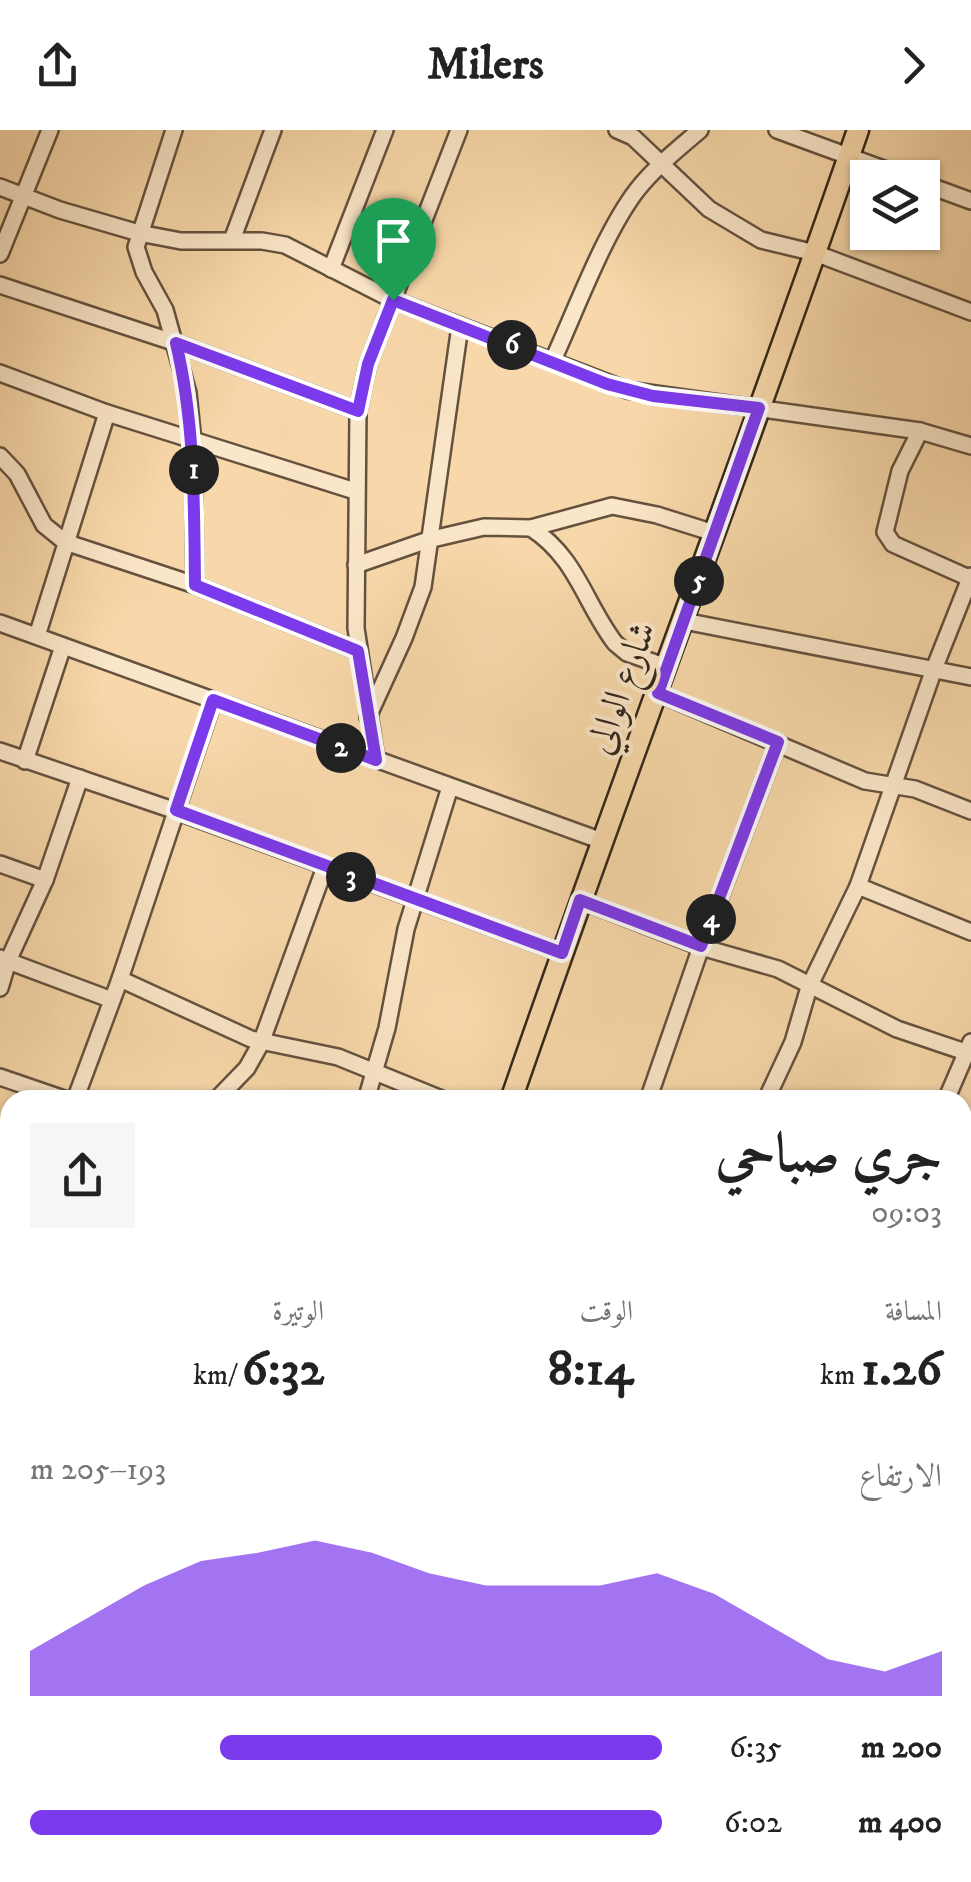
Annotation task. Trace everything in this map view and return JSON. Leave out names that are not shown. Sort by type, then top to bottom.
[{"type":"main road","name":"شارع الوالي","points":[[514,1090],[858,130]]},
{"type":"street","points":[[0,254],[50,130]]},
{"type":"street","points":[[174,130],[139,233],[139,260],[165,310],[188,393],[193,442],[195,585]]},
{"type":"street","points":[[331,270],[385,130]]},
{"type":"street","points":[[376,760],[358,651],[358,411],[368,364],[459,130]]},
{"type":"street","points":[[617,130],[633,136],[701,203],[730,224],[762,240],[814,253],[971,312]]},
{"type":"street","points":[[552,360],[617,222],[636,192],[660,164],[700,130]]},
{"type":"street","points":[[777,130],[796,133],[862,160]]},
{"type":"street","points":[[232,240],[268,131]]},
{"type":"street","points":[[0,187],[90,220],[139,233],[180,241],[285,245],[393,300],[627,390],[920,431],[971,446]]},
{"type":"street","points":[[940,190],[971,201]]},
{"type":"street","points":[[0,285],[176,343],[358,411]]},
{"type":"street","points":[[368,716],[423,588],[460,326]]},
{"type":"street","points":[[0,372],[193,442],[355,491]]},
{"type":"street","points":[[37,636],[107,413]]},
{"type":"street","points":[[771,1090],[793,1042],[809,987],[858,886],[934,669],[971,578],[893,544],[885,532],[900,470],[920,431]]},
{"type":"street","points":[[0,456],[17,474],[38,518],[65,542],[195,585],[358,651]]},
{"type":"street","points":[[356,565],[428,540],[484,527],[531,528],[612,506],[657,515],[714,534]]},
{"type":"street","points":[[531,528],[568,560],[615,643],[667,668]]},
{"type":"street","points":[[684,621],[971,677]]},
{"type":"street","points":[[0,623],[602,841]]},
{"type":"street","points":[[26,761],[63,646]]},
{"type":"street","points":[[658,693],[865,780],[916,789],[971,811]]},
{"type":"street","points":[[80,1090],[213,700]]},
{"type":"street","points":[[651,1090],[778,742]]},
{"type":"street","points":[[0,751],[176,810],[562,953]]},
{"type":"street","points":[[0,988],[4,960],[45,880],[80,778]]},
{"type":"street","points":[[370,1090],[414,900],[450,787]]},
{"type":"street","points":[[0,864],[45,880]]},
{"type":"street","points":[[226,1090],[247,1068],[262,1043],[325,868]]},
{"type":"street","points":[[858,886],[971,932]]},
{"type":"street","points":[[580,900],[701,946],[760,962],[897,1028],[969,1050],[951,1090]]},
{"type":"street","points":[[4,960],[112,1000]]},
{"type":"street","points":[[120,979],[262,1043],[327,1054],[420,1090]]},
{"type":"street","points":[[0,1077],[38,1090]]},
{"type":"route","points":[[393,300],[627,390],[759,408],[658,693],[778,742],[701,946],[580,900],[562,953],[176,810],[213,700],[376,760],[358,651],[195,585],[193,442],[188,393],[176,343],[358,411],[368,364],[393,300]]}]
